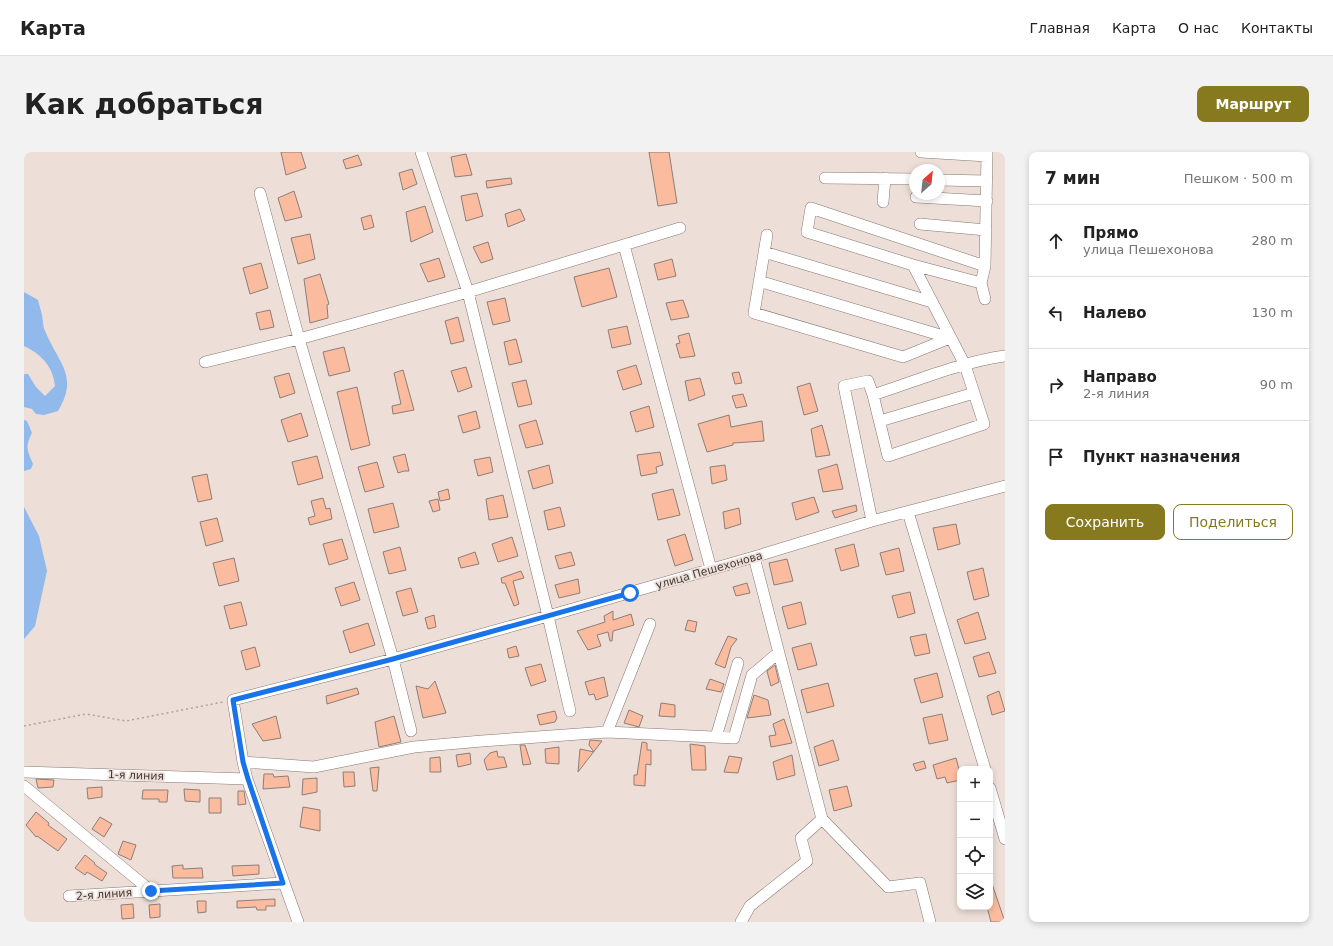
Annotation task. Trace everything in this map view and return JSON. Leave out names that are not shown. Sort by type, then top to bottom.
[{"type":"street","points":[[421,152],[468,292],[548,616],[570,712]]},
{"type":"street","points":[[922,152],[987,154],[985,266],[981,283],[985,299]]},
{"type":"street","points":[[825,178],[909,179]]},
{"type":"street","points":[[883,202],[885,178]]},
{"type":"street","points":[[945,180],[987,181]]},
{"type":"street","points":[[260,193],[299,339],[393,659],[411,731]]},
{"type":"street","points":[[945,199],[987,201]]},
{"type":"street","points":[[981,283],[913,265],[807,232],[810,208],[985,266]]},
{"type":"street","points":[[920,224],[986,230]]},
{"type":"street","points":[[205,362],[299,339],[468,292],[680,228]]},
{"type":"street","points":[[767,235],[754,313],[903,356],[950,338]]},
{"type":"street","points":[[624,245],[711,569]]},
{"type":"street","points":[[764,252],[932,302]]},
{"type":"street","points":[[872,521],[844,386],[868,381],[880,421],[888,456],[984,424],[965,365],[913,265]]},
{"type":"street","points":[[759,281],[950,338]]},
{"type":"street","points":[[873,395],[965,365],[989,358],[1005,356]]},
{"type":"street","points":[[880,421],[974,393]]},
{"type":"street","name":"улица Пешехонова","points":[[233,700],[393,659],[754,558],[872,521],[1005,486]]},
{"type":"street","points":[[908,512],[983,766]]},
{"type":"street","points":[[754,558],[822,819],[888,887],[920,883],[930,922]]},
{"type":"street","points":[[607,732],[650,624]]},
{"type":"street","points":[[243,762],[314,767],[414,748],[482,741],[607,732],[734,738],[752,675],[778,653]]},
{"type":"street","points":[[716,737],[738,663]]},
{"type":"street","points":[[233,700],[243,762],[283,883],[298,922]]},
{"type":"street","name":"1-я линия","points":[[24,772],[248,779]]},
{"type":"street","points":[[24,786],[151,891]]},
{"type":"street","points":[[993,798],[1005,838]]},
{"type":"street","points":[[741,922],[750,906],[807,861],[801,838],[822,819]]},
{"type":"street","name":"2-я линия","points":[[69,896],[283,883]]},
{"type":"path","points":[[24,726],[86,714],[126,721],[233,700]]},
{"type":"water","points":[[24,292],[38,300],[45,331],[65,370],[67,379],[67,388],[64,399],[58,411],[44,415],[36,414],[32,409],[24,407],[24,374],[28,374],[36,387],[45,396],[55,386],[52,372],[49,367],[41,357],[24,346]]},
{"type":"water","points":[[24,420],[27,421],[32,433],[28,442],[28,448],[33,464],[31,469],[24,471]]},
{"type":"water","points":[[24,507],[39,536],[47,571],[35,626],[24,639]]},
{"type":"building","points":[[281,152],[301,152],[306,168],[286,175]]},
{"type":"building","points":[[649,152],[669,152],[677,203],[658,206]]},
{"type":"building","points":[[466,154],[472,175],[455,177],[451,157]]},
{"type":"building","points":[[358,155],[362,165],[346,169],[343,160]]},
{"type":"building","points":[[412,169],[417,184],[403,190],[399,173]]},
{"type":"building","points":[[511,178],[512,184],[487,188],[486,181]]},
{"type":"building","points":[[294,191],[302,217],[285,221],[278,198]]},
{"type":"building","points":[[477,193],[483,216],[466,221],[461,196]]},
{"type":"building","points":[[425,206],[433,232],[411,242],[406,212]]},
{"type":"building","points":[[520,209],[525,220],[508,227],[505,214]]},
{"type":"building","points":[[371,215],[374,227],[364,230],[361,218]]},
{"type":"building","points":[[310,234],[315,259],[298,264],[291,238]]},
{"type":"building","points":[[488,242],[493,259],[481,263],[473,247]]},
{"type":"building","points":[[439,258],[445,277],[428,282],[420,264]]},
{"type":"building","points":[[672,259],[676,276],[658,280],[654,264]]},
{"type":"building","points":[[261,263],[268,288],[250,294],[243,268]]},
{"type":"building","points":[[609,268],[617,297],[582,307],[574,277]]},
{"type":"building","points":[[320,274],[329,304],[327,305],[328,318],[310,323],[304,279]]},
{"type":"building","points":[[505,298],[510,321],[493,325],[487,302]]},
{"type":"building","points":[[683,300],[689,317],[671,320],[666,303]]},
{"type":"building","points":[[270,310],[274,327],[260,330],[256,313]]},
{"type":"building","points":[[458,317],[464,341],[451,344],[445,321]]},
{"type":"building","points":[[627,326],[631,344],[612,348],[608,330]]},
{"type":"building","points":[[689,333],[695,356],[680,358],[676,344],[680,343],[678,336]]},
{"type":"building","points":[[516,339],[522,362],[509,365],[504,342]]},
{"type":"building","points":[[344,347],[350,371],[329,376],[323,352]]},
{"type":"building","points":[[636,365],[642,384],[623,390],[617,371]]},
{"type":"building","points":[[466,367],[472,387],[458,392],[451,371]]},
{"type":"building","points":[[403,370],[414,410],[393,414],[392,406],[401,404],[394,373]]},
{"type":"building","points":[[739,372],[742,383],[735,384],[732,373]]},
{"type":"building","points":[[289,373],[295,393],[280,398],[274,377]]},
{"type":"building","points":[[700,378],[705,395],[689,401],[685,381]]},
{"type":"building","points":[[526,380],[532,404],[518,407],[512,383]]},
{"type":"building","points":[[810,383],[818,411],[804,415],[797,387]]},
{"type":"building","points":[[357,387],[370,445],[351,450],[337,392]]},
{"type":"building","points":[[743,394],[747,406],[736,408],[732,396]]},
{"type":"building","points":[[649,406],[654,427],[636,432],[630,412]]},
{"type":"building","points":[[476,411],[480,428],[463,433],[458,416]]},
{"type":"building","points":[[301,413],[308,436],[288,442],[281,420]]},
{"type":"building","points":[[729,415],[731,427],[762,421],[764,441],[733,443],[733,445],[707,452],[698,424]]},
{"type":"building","points":[[536,420],[543,444],[526,448],[519,425]]},
{"type":"building","points":[[822,425],[830,455],[816,457],[811,429]]},
{"type":"building","points":[[660,452],[663,465],[656,467],[657,473],[641,476],[637,455]]},
{"type":"building","points":[[405,454],[409,471],[398,473],[393,457]]},
{"type":"building","points":[[317,456],[323,478],[298,485],[292,462]]},
{"type":"building","points":[[490,457],[493,472],[478,476],[474,460]]},
{"type":"building","points":[[377,462],[384,487],[365,492],[358,467]]},
{"type":"building","points":[[837,464],[843,489],[823,492],[818,470]]},
{"type":"building","points":[[549,465],[553,483],[533,489],[528,471]]},
{"type":"building","points":[[725,465],[727,480],[712,484],[710,467]]},
{"type":"building","points":[[207,474],[212,499],[198,502],[192,477]]},
{"type":"building","points":[[448,489],[450,499],[440,501],[438,492]]},
{"type":"building","points":[[673,489],[680,515],[658,520],[652,494]]},
{"type":"building","points":[[503,495],[508,517],[489,520],[486,499]]},
{"type":"building","points":[[814,497],[819,512],[796,520],[792,503]]},
{"type":"building","points":[[323,498],[326,509],[330,508],[332,519],[310,525],[308,518],[315,516],[311,501]]},
{"type":"building","points":[[438,499],[440,510],[433,512],[429,501]]},
{"type":"building","points":[[393,503],[399,527],[374,533],[368,509]]},
{"type":"building","points":[[856,505],[857,511],[835,518],[832,511]]},
{"type":"building","points":[[560,507],[565,526],[548,530],[544,511]]},
{"type":"building","points":[[739,508],[741,524],[725,529],[723,512]]},
{"type":"building","points":[[217,518],[223,541],[206,546],[200,522]]},
{"type":"building","points":[[956,524],[960,544],[938,550],[933,528]]},
{"type":"building","points":[[685,534],[693,560],[675,566],[667,540]]},
{"type":"building","points":[[512,537],[518,556],[498,562],[492,544]]},
{"type":"building","points":[[342,539],[348,559],[329,565],[323,544]]},
{"type":"building","points":[[854,544],[859,566],[841,571],[835,549]]},
{"type":"building","points":[[400,547],[406,570],[389,574],[383,552]]},
{"type":"building","points":[[899,548],[904,571],[886,575],[880,553]]},
{"type":"building","points":[[475,552],[479,564],[461,568],[458,558]]},
{"type":"building","points":[[571,552],[575,565],[559,569],[555,556]]},
{"type":"building","points":[[234,558],[239,581],[219,586],[213,563]]},
{"type":"building","points":[[787,559],[793,581],[774,585],[769,563]]},
{"type":"building","points":[[983,568],[989,596],[974,600],[967,572]]},
{"type":"building","points":[[521,571],[524,578],[513,581],[519,604],[514,606],[505,583],[502,583],[501,578]]},
{"type":"building","points":[[578,579],[580,593],[559,598],[555,585]]},
{"type":"building","points":[[354,582],[360,600],[341,606],[335,588]]},
{"type":"building","points":[[747,583],[750,593],[736,596],[733,587]]},
{"type":"building","points":[[411,588],[418,612],[403,616],[396,592]]},
{"type":"building","points":[[910,592],[915,613],[898,618],[892,596]]},
{"type":"building","points":[[241,602],[247,625],[230,629],[224,606]]},
{"type":"building","points":[[801,602],[806,624],[788,629],[782,607]]},
{"type":"building","points":[[613,611],[613,620],[631,614],[634,625],[613,631],[612,641],[610,641],[608,632],[597,635],[601,646],[588,650],[577,631],[605,622],[604,616]]},
{"type":"building","points":[[978,612],[986,639],[965,644],[957,620]]},
{"type":"building","points":[[434,615],[436,627],[428,629],[425,618]]},
{"type":"building","points":[[688,620],[697,622],[695,632],[685,630]]},
{"type":"building","points":[[368,623],[375,645],[350,653],[343,631]]},
{"type":"building","points":[[926,634],[930,653],[915,656],[910,637]]},
{"type":"building","points":[[728,636],[737,639],[731,647],[725,668],[715,664]]},
{"type":"building","points":[[811,643],[817,665],[798,670],[792,648]]},
{"type":"building","points":[[516,646],[519,656],[509,658],[507,649]]},
{"type":"building","points":[[255,647],[260,666],[246,670],[241,651]]},
{"type":"building","points":[[989,652],[996,673],[979,677],[973,657]]},
{"type":"building","points":[[541,664],[546,681],[531,686],[525,668]]},
{"type":"building","points":[[775,665],[779,682],[771,686],[767,671]]},
{"type":"building","points":[[937,673],[943,697],[921,703],[914,679]]},
{"type":"building","points":[[604,677],[608,696],[596,700],[594,694],[589,695],[585,682]]},
{"type":"building","points":[[710,679],[724,684],[721,692],[706,689]]},
{"type":"building","points":[[435,681],[446,713],[423,718],[416,686],[428,689]]},
{"type":"building","points":[[828,683],[834,706],[807,713],[801,690]]},
{"type":"building","points":[[357,688],[359,694],[327,704],[326,696]]},
{"type":"building","points":[[999,691],[1005,711],[992,715],[987,696]]},
{"type":"building","points":[[754,695],[768,700],[771,715],[747,718]]},
{"type":"building","points":[[661,703],[675,705],[675,717],[659,716]]},
{"type":"building","points":[[629,710],[643,716],[639,727],[624,723]]},
{"type":"building","points":[[555,711],[557,718],[555,722],[540,725],[537,715]]},
{"type":"building","points":[[942,714],[948,740],[929,744],[923,718]]},
{"type":"building","points":[[276,716],[281,738],[263,741],[252,724]]},
{"type":"building","points":[[394,716],[401,742],[379,747],[375,722]]},
{"type":"building","points":[[784,719],[792,743],[771,747],[769,736],[776,735],[773,724]]},
{"type":"building","points":[[590,740],[602,741],[594,752],[589,745]]},
{"type":"building","points":[[833,740],[839,760],[819,766],[814,747]]},
{"type":"building","points":[[642,742],[647,743],[647,750],[651,750],[651,765],[646,764],[645,786],[634,785],[634,775],[637,775]]},
{"type":"building","points":[[690,744],[705,746],[706,770],[692,770]]},
{"type":"building","points":[[520,745],[525,745],[531,764],[523,765]]},
{"type":"building","points":[[559,747],[559,764],[546,763],[545,749]]},
{"type":"building","points":[[580,749],[594,752],[578,772]]},
{"type":"building","points":[[497,751],[498,757],[504,757],[507,767],[487,770],[484,760],[490,753]]},
{"type":"building","points":[[470,753],[471,764],[458,767],[456,755]]},
{"type":"building","points":[[792,755],[795,775],[777,780],[773,762]]},
{"type":"building","points":[[729,756],[742,758],[738,773],[724,772]]},
{"type":"building","points":[[440,757],[441,772],[430,772],[430,758]]},
{"type":"building","points":[[956,758],[958,766],[957,781],[947,783],[945,777],[937,779],[933,765]]},
{"type":"building","points":[[924,761],[926,768],[916,771],[913,764]]},
{"type":"building","points":[[379,767],[377,791],[373,791],[370,768]]},
{"type":"building","points":[[343,772],[354,772],[355,786],[344,787]]},
{"type":"building","points":[[264,774],[273,774],[274,777],[288,776],[290,787],[263,789]]},
{"type":"building","points":[[317,778],[317,792],[302,795],[303,779]]},
{"type":"building","points":[[36,779],[54,780],[53,787],[38,788]]},
{"type":"building","points":[[847,786],[852,806],[834,811],[829,790]]},
{"type":"building","points":[[102,787],[102,797],[88,799],[87,788]]},
{"type":"building","points":[[184,789],[200,790],[200,802],[185,801]]},
{"type":"building","points":[[143,790],[168,790],[167,802],[159,802],[159,799],[142,799]]},
{"type":"building","points":[[238,791],[244,791],[246,804],[238,805]]},
{"type":"building","points":[[209,798],[221,798],[221,813],[209,813]]},
{"type":"building","points":[[303,807],[320,810],[320,831],[300,827]]},
{"type":"building","points":[[36,812],[49,823],[48,825],[67,839],[58,851],[37,836],[36,837],[26,825]]},
{"type":"building","points":[[100,817],[112,824],[104,837],[92,829]]},
{"type":"building","points":[[123,841],[136,845],[131,860],[118,854]]},
{"type":"building","points":[[85,855],[95,863],[94,864],[107,873],[102,881],[87,872],[85,875],[75,868]]},
{"type":"building","points":[[183,865],[183,869],[202,868],[203,878],[173,878],[172,866]]},
{"type":"building","points":[[259,865],[259,874],[233,876],[232,866]]},
{"type":"building","points":[[993,887],[1005,922],[991,922],[988,910],[993,910]]},
{"type":"building","points":[[275,899],[275,906],[266,906],[266,910],[257,910],[256,907],[237,908],[237,901]]},
{"type":"building","points":[[197,901],[206,901],[206,912],[198,913]]},
{"type":"building","points":[[133,904],[134,918],[122,919],[121,905]]},
{"type":"building","points":[[160,904],[160,917],[150,918],[149,905]]},
{"type":"route","points":[[151,891],[283,883],[243,762],[233,700],[393,659],[630,593]]}]
